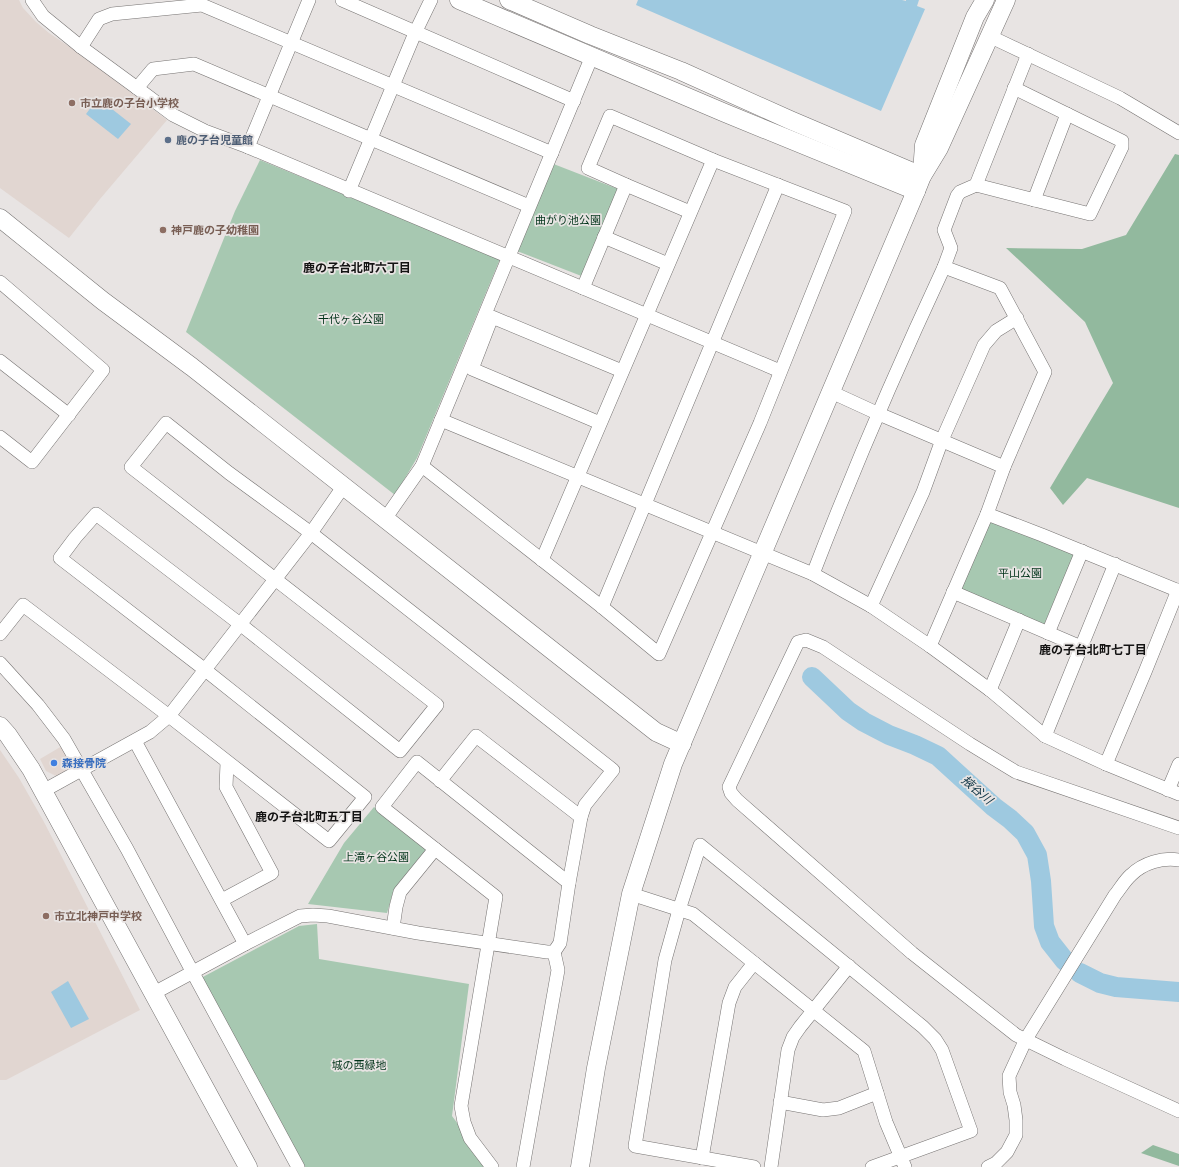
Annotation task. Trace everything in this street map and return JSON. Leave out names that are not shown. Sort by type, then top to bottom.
[{"type":"street","points":[[32,0],[43,16],[81,47],[138,88],[173,116],[205,131],[248,147],[349,191],[508,256],[780,371]]},
{"type":"street","points":[[248,147],[310,0]]},
{"type":"street","points":[[342,0],[574,101]]},
{"type":"street","points":[[349,191],[415,33],[431,0]]},
{"type":"street","points":[[459,0],[592,56],[919,184]]},
{"type":"street","points":[[509,0],[590,35],[681,71],[790,120],[919,184]]},
{"type":"street","points":[[919,184],[924,145],[975,17],[985,0]]},
{"type":"street","points":[[580,1167],[596,1068],[631,894],[674,764],[919,184],[939,148],[1006,0]]},
{"type":"street","points":[[81,47],[99,19],[112,14],[202,5],[552,153]]},
{"type":"street","points":[[989,36],[1120,98],[1179,133]]},
{"type":"street","points":[[976,185],[1028,54]]},
{"type":"street","points":[[385,519],[422,466],[592,56]]},
{"type":"street","points":[[138,88],[153,69],[194,64],[529,206]]},
{"type":"street","points":[[813,574],[879,414],[920,318],[944,267],[951,248],[944,230],[957,196],[960,192],[976,185],[1090,214],[1122,147],[1122,141],[1014,88]]},
{"type":"street","points":[[1034,200],[1068,114]]},
{"type":"street","points":[[422,466],[602,607],[659,654],[711,532],[760,423],[845,211],[713,160],[610,116],[588,168],[690,212]]},
{"type":"street","points":[[542,560],[713,160]]},
{"type":"street","points":[[583,288],[626,185]]},
{"type":"street","points":[[602,607],[778,185]]},
{"type":"street","points":[[0,218],[103,301],[192,367],[656,732],[682,744]]},
{"type":"street","points":[[604,237],[668,264]]},
{"type":"street","points":[[930,646],[987,514],[1004,467],[1045,372],[1000,288],[944,267]]},
{"type":"street","points":[[0,282],[103,370],[32,462],[0,437]]},
{"type":"street","points":[[600,423],[472,369],[492,317],[622,371]]},
{"type":"street","points":[[871,606],[923,492],[942,440],[984,345],[996,331],[1017,318]]},
{"type":"street","points":[[0,361],[69,415]]},
{"type":"street","points":[[831,392],[1004,467]]},
{"type":"street","points":[[440,420],[577,478],[813,574],[871,606],[930,646],[990,690],[1045,736],[1106,764],[1173,792],[1179,764]]},
{"type":"street","points":[[0,634],[23,606],[169,716],[330,841],[365,797],[204,669],[60,558],[96,514],[240,624],[400,751],[437,705],[131,467],[166,423],[229,473],[311,533],[613,770],[585,805],[581,817],[560,943],[554,952],[558,970],[523,1167]]},
{"type":"street","points":[[43,791],[135,741],[150,732],[169,716],[311,533],[344,487]]},
{"type":"street","points":[[987,514],[1082,550],[1178,591],[1106,764]]},
{"type":"street","points":[[1048,633],[1082,550]]},
{"type":"street","points":[[1045,736],[1116,564]]},
{"type":"street","points":[[953,592],[1081,647]]},
{"type":"street","points":[[990,690],[1019,620]]},
{"type":"street","points":[[1179,828],[1016,772],[950,732],[823,647],[806,640],[798,642],[729,787],[731,793],[737,800],[912,953],[1012,1031],[1065,1059],[1179,1111]]},
{"type":"street","points":[[0,663],[38,705],[64,739],[127,849],[192,973],[298,1167]]},
{"type":"street","points":[[0,726],[8,735],[31,769],[248,1167]]},
{"type":"street","points":[[440,781],[476,736],[581,817]]},
{"type":"street","points":[[135,741],[245,944]]},
{"type":"street","points":[[222,900],[272,873],[226,786],[227,762]]},
{"type":"street","points":[[492,1167],[470,1138],[464,1122],[461,1106],[496,897],[382,807],[417,762],[569,883]]},
{"type":"street","points":[[754,1167],[635,1146],[665,960],[700,845],[923,1027],[935,1039],[942,1050],[970,1131],[903,1162],[872,1167]]},
{"type":"street","points":[[394,928],[396,907],[400,892],[434,849]]},
{"type":"street","points":[[988,1167],[996,1164],[1007,1152],[1016,1135],[1016,1120],[1010,1092],[1009,1076],[1026,1039],[1115,895],[1131,874],[1150,863],[1173,859],[1179,860]]},
{"type":"street","points":[[631,894],[693,914],[864,1051],[886,1122],[903,1162]]},
{"type":"street","points":[[154,994],[245,944],[300,916],[306,915],[328,916],[489,944],[554,952]]},
{"type":"street","points":[[702,1158],[729,1003],[735,987],[754,963]]},
{"type":"street","points":[[771,1167],[788,1050],[793,1037],[849,966]]},
{"type":"street","points":[[780,1102],[823,1110],[839,1108],[877,1093]]},
{"type":"shaded area","name":"市立鹿の子台小学校","points":[[0,0],[19,0],[23,8],[49,33],[83,56],[167,120],[69,238],[0,188]]},
{"type":"shaded area","points":[[62,746],[72,763],[69,770],[58,777],[46,771],[40,759]]},
{"type":"shaded area","name":"市立北神戸中学校","points":[[0,750],[19,778],[44,822],[140,1010],[6,1080],[0,1080]]},
{"type":"green space","points":[[1175,154],[1179,155],[1179,508],[1087,478],[1063,505],[1050,488],[1113,383],[1085,322],[1006,248],[1082,249],[1126,235]]},
{"type":"green space","name":"千代ヶ谷公園","points":[[260,160],[500,259],[417,458],[395,495],[186,332],[235,211]]},
{"type":"green space","name":"曲がり池公園","points":[[551,163],[618,189],[584,277],[517,251]]},
{"type":"green space","name":"平山公園","points":[[989,519],[1074,554],[1044,625],[960,590]]},
{"type":"green space","name":"上滝ヶ谷公園","points":[[374,807],[427,848],[394,889],[387,913],[308,904],[344,843]]},
{"type":"green space","name":"城の西緑地","points":[[317,924],[319,959],[469,984],[452,1116],[490,1167],[302,1167],[199,979],[299,926]]},
{"type":"green space","points":[[1153,1145],[1179,1154],[1179,1166],[1141,1153]]},
{"type":"water","points":[[638,0],[919,0],[917,6],[925,9],[881,111],[636,5]]},
{"type":"water","points":[[98,98],[131,124],[118,139],[86,114]]},
{"type":"water","points":[[68,981],[89,1019],[71,1028],[51,992]]},
{"type":"waterway","name":"掖谷川","points":[[812,677],[848,711],[864,722],[889,735],[938,756],[1025,833],[1037,855],[1041,881],[1044,926],[1050,942],[1065,961]]},
{"type":"waterway","name":"掖谷川","points":[[1080,973],[1100,983],[1116,987],[1179,992]]},
{"type":"place","name":"市立鹿の子台小学校","points":[[72,103]]},
{"type":"place","name":"鹿の子台児童館","points":[[168,140]]},
{"type":"place","name":"神戸鹿の子幼稚園","points":[[163,230]]},
{"type":"place","name":"森接骨院","points":[[54,763]]},
{"type":"place","name":"市立北神戸中学校","points":[[46,916]]},
{"type":"district","name":"鹿の子台北町六丁目","points":[[357,268]]},
{"type":"district","name":"鹿の子台北町七丁目","points":[[1093,650]]},
{"type":"district","name":"鹿の子台北町五丁目","points":[[309,817]]}]
